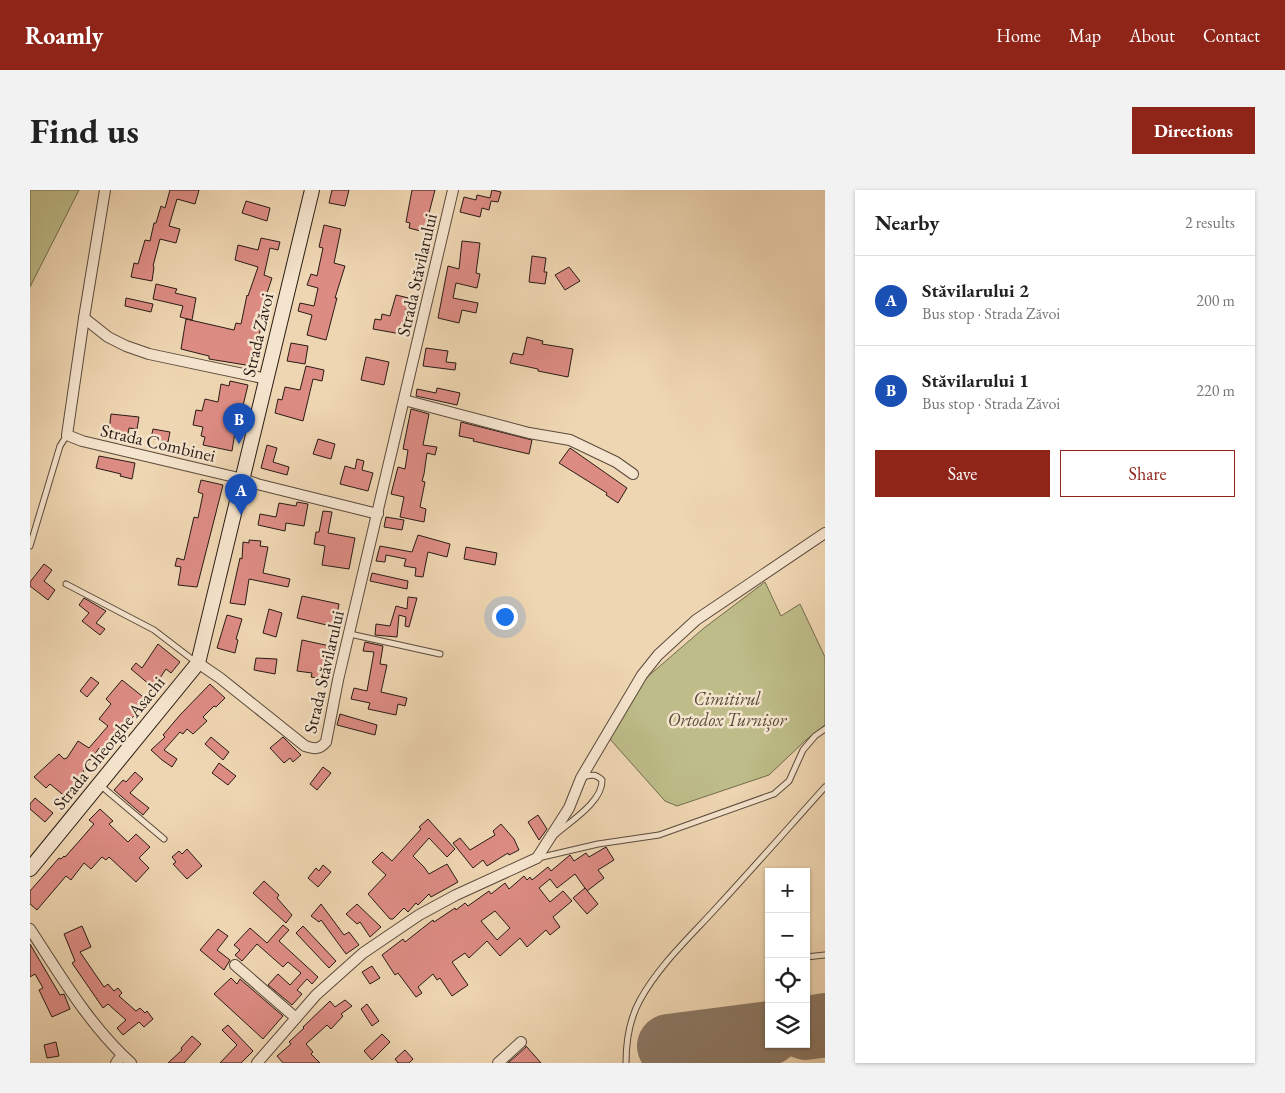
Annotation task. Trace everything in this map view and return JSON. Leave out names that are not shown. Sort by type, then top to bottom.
[{"type":"street","points":[[67,435],[105,190]]},
{"type":"street","name":"Strada Zăvoi","points":[[198,663],[312,190]]},
{"type":"street","name":"Strada Stăvilarului","points":[[198,663],[220,678],[305,746],[314,749],[321,747],[326,742],[453,190]]},
{"type":"street","points":[[84,318],[108,337],[133,349],[267,379]]},
{"type":"street","points":[[404,400],[529,433],[570,440],[616,462],[633,474]]},
{"type":"street","name":"Strada Combinei","points":[[67,435],[82,442],[243,479]]},
{"type":"street","points":[[243,479],[378,514]]},
{"type":"street","points":[[257,1063],[316,995],[363,953],[419,915],[456,894],[538,858],[569,808],[581,778],[642,675],[658,655],[696,620],[825,533]]},
{"type":"street","name":"Strada Gheorghe Asachi","points":[[30,869],[198,663]]},
{"type":"street","points":[[30,929],[82,1009],[119,1059],[131,1063]]},
{"type":"street","points":[[235,965],[296,1018]]},
{"type":"street","points":[[498,1063],[521,1042]]},
{"type":"lane","points":[[30,546],[60,446],[67,435]]},
{"type":"lane","points":[[66,584],[154,630],[198,663]]},
{"type":"lane","points":[[350,634],[440,654]]},
{"type":"lane","points":[[538,858],[598,844],[659,835],[774,794],[790,782],[803,750],[815,736],[825,729]]},
{"type":"lane","points":[[552,837],[596,799],[602,787],[602,780],[597,775],[581,778]]},
{"type":"lane","points":[[99,785],[164,839]]},
{"type":"lane","points":[[626,1063],[626,1045],[632,1018],[640,1000],[654,979],[679,948],[825,787]]},
{"type":"lane","points":[[810,957],[825,955]]},
{"type":"green space","points":[[30,190],[79,190],[30,287]]},
{"type":"green space","name":"Cimitirul Ortodox Turnișor","points":[[765,582],[781,616],[800,604],[825,657],[825,725],[807,739],[769,775],[677,806],[665,801],[609,738],[646,678],[704,628]]},
{"type":"building","points":[[170,190],[199,190],[195,204],[177,199],[169,226],[180,229],[176,243],[160,239],[153,266],[152,281],[131,277],[134,263],[138,264],[145,240],[150,241],[154,223],[156,223],[161,206],[165,208]]},
{"type":"building","points":[[332,190],[349,190],[345,206],[329,203]]},
{"type":"building","points":[[412,190],[435,190],[424,232],[409,228],[410,223],[406,222]]},
{"type":"building","points":[[492,190],[501,192],[498,202],[491,201],[489,210],[482,208],[480,217],[460,212],[464,197],[476,200],[477,195],[490,198]]},
{"type":"building","points":[[246,201],[270,208],[267,221],[242,213]]},
{"type":"building","points":[[324,225],[341,229],[334,263],[345,266],[335,298],[337,298],[326,340],[307,335],[312,315],[298,311],[300,303],[314,306],[318,288],[307,285],[311,274],[317,276],[323,248],[319,247]]},
{"type":"building","points":[[261,238],[280,242],[278,250],[270,248],[264,275],[272,278],[266,296],[268,296],[252,366],[209,359],[209,356],[181,349],[186,319],[234,330],[236,323],[241,324],[247,295],[258,267],[235,260],[238,245],[258,250]]},
{"type":"building","points":[[462,241],[480,243],[476,273],[480,274],[477,288],[456,283],[453,298],[478,303],[476,313],[462,310],[459,323],[438,318],[448,266],[459,269]]},
{"type":"building","points":[[532,256],[546,258],[544,272],[547,272],[545,284],[529,282]]},
{"type":"building","points":[[569,267],[580,281],[565,290],[555,275]]},
{"type":"building","points":[[156,284],[177,289],[175,293],[196,298],[192,320],[180,317],[183,306],[153,299]]},
{"type":"building","points":[[396,295],[413,299],[410,311],[406,309],[401,334],[373,329],[375,319],[381,320],[382,314],[390,316]]},
{"type":"building","points":[[126,298],[153,304],[151,312],[125,306]]},
{"type":"building","points":[[527,337],[543,341],[542,344],[573,349],[568,377],[510,363],[513,353],[523,355]]},
{"type":"building","points":[[291,343],[308,346],[305,364],[287,361]]},
{"type":"building","points":[[426,348],[448,351],[446,362],[456,363],[455,370],[423,366]]},
{"type":"building","points":[[366,357],[389,362],[384,385],[361,380]]},
{"type":"building","points":[[306,366],[324,370],[322,381],[313,379],[303,421],[275,413],[278,399],[282,400],[285,387],[300,390]]},
{"type":"building","points":[[230,381],[248,385],[241,414],[238,413],[232,451],[203,445],[205,437],[201,436],[203,427],[193,425],[196,410],[202,411],[205,399],[218,402],[221,384],[229,386]]},
{"type":"building","points":[[437,388],[460,393],[457,405],[416,396],[417,389],[436,393]]},
{"type":"building","points":[[411,409],[429,414],[423,445],[437,447],[435,455],[427,453],[422,481],[425,482],[420,507],[426,509],[424,522],[400,517],[404,497],[391,494],[398,467],[405,469],[408,450],[403,449]]},
{"type":"building","points":[[111,414],[139,417],[137,429],[129,428],[128,434],[109,431]]},
{"type":"building","points":[[461,422],[532,440],[529,454],[459,436]]},
{"type":"building","points":[[153,429],[170,432],[168,442],[151,438]]},
{"type":"building","points":[[318,439],[335,444],[331,459],[313,454]]},
{"type":"building","points":[[267,445],[277,448],[273,462],[289,467],[287,475],[261,468]]},
{"type":"building","points":[[570,448],[627,488],[618,503],[606,495],[607,493],[559,463]]},
{"type":"building","points":[[99,456],[135,463],[132,479],[120,476],[121,474],[96,468]]},
{"type":"building","points":[[357,459],[364,461],[362,470],[373,473],[368,491],[340,484],[345,466],[355,469]]},
{"type":"building","points":[[201,480],[223,485],[197,587],[178,585],[181,567],[175,566],[177,558],[184,560],[194,517],[198,518],[203,494],[198,492]]},
{"type":"building","points":[[297,502],[308,504],[304,526],[286,523],[285,531],[258,525],[260,514],[276,517],[279,503],[296,506]]},
{"type":"building","points":[[323,511],[332,512],[328,533],[355,538],[349,569],[322,565],[325,546],[314,544],[316,532],[319,532]]},
{"type":"building","points":[[386,517],[404,520],[402,530],[384,527]]},
{"type":"building","points":[[418,535],[450,544],[447,557],[428,552],[423,577],[415,576],[416,568],[404,566],[406,559],[386,555],[385,562],[376,561],[380,546],[412,552]]},
{"type":"building","points":[[249,540],[261,541],[260,546],[268,547],[263,573],[290,579],[288,587],[249,579],[245,605],[230,603],[240,558],[242,559],[243,542],[249,543]]},
{"type":"building","points":[[466,547],[497,553],[495,565],[464,559]]},
{"type":"building","points":[[44,564],[52,570],[44,581],[55,590],[48,600],[30,586],[30,582]]},
{"type":"building","points":[[372,573],[408,581],[407,589],[370,581]]},
{"type":"building","points":[[302,596],[339,604],[335,627],[297,618]]},
{"type":"building","points":[[408,597],[417,598],[409,627],[405,626],[406,617],[399,615],[397,637],[375,635],[376,624],[390,626],[396,606],[407,609]]},
{"type":"building","points":[[84,598],[106,611],[96,623],[105,629],[100,635],[82,621],[89,613],[79,605]]},
{"type":"building","points":[[269,609],[282,613],[276,637],[263,633]]},
{"type":"building","points":[[227,615],[242,619],[236,639],[238,640],[235,653],[217,648]]},
{"type":"building","points":[[302,640],[330,646],[328,653],[326,653],[322,679],[311,677],[312,673],[297,671]]},
{"type":"building","points":[[365,642],[383,646],[380,664],[387,665],[381,692],[407,698],[405,706],[398,704],[396,715],[368,709],[370,703],[351,699],[354,688],[367,691],[374,652],[363,651]]},
{"type":"building","points":[[158,644],[180,662],[171,673],[166,669],[158,681],[162,684],[156,690],[131,669],[136,663],[142,668]]},
{"type":"building","points":[[256,658],[277,659],[275,674],[254,670]]},
{"type":"building","points":[[91,677],[99,683],[87,697],[80,691]]},
{"type":"building","points":[[122,680],[147,700],[104,752],[99,748],[83,772],[86,774],[67,798],[50,784],[46,788],[34,777],[59,754],[64,759],[67,758],[78,741],[89,748],[108,726],[99,719],[111,704],[106,699]]},
{"type":"building","points":[[210,684],[225,698],[203,717],[207,721],[193,734],[187,729],[183,734],[180,732],[164,750],[177,759],[172,767],[151,750],[165,737],[163,735]]},
{"type":"building","points":[[340,714],[377,725],[375,735],[337,725]]},
{"type":"building","points":[[211,737],[229,752],[223,760],[205,744]]},
{"type":"building","points":[[283,737],[301,755],[293,762],[290,758],[284,763],[270,748]]},
{"type":"building","points":[[219,763],[236,776],[228,785],[212,773]]},
{"type":"building","points":[[323,767],[331,773],[317,790],[310,784]]},
{"type":"building","points":[[135,772],[143,779],[130,793],[149,808],[143,815],[114,790],[123,780],[126,782]]},
{"type":"building","points":[[35,798],[53,813],[45,822],[30,809],[30,804]]},
{"type":"building","points":[[100,809],[113,821],[109,824],[128,842],[136,834],[150,847],[139,858],[149,868],[136,882],[109,857],[106,860],[102,857],[91,869],[84,863],[71,880],[66,876],[37,910],[30,904],[30,891],[59,858],[65,857],[94,824],[89,820]]},
{"type":"building","points":[[538,815],[547,829],[539,840],[528,822]]},
{"type":"building","points":[[428,819],[455,849],[447,857],[429,838],[413,856],[429,874],[447,864],[458,882],[431,897],[429,894],[418,905],[416,903],[408,912],[404,908],[393,919],[390,919],[368,894],[386,875],[372,862],[382,852],[392,861],[421,829],[419,827]]},
{"type":"building","points":[[501,824],[514,839],[519,850],[509,855],[508,853],[487,866],[483,860],[473,868],[453,843],[460,838],[470,850],[495,835],[493,831]]},
{"type":"building","points":[[606,847],[614,860],[598,870],[604,878],[587,891],[575,874],[557,888],[550,879],[539,888],[550,902],[563,891],[572,901],[553,917],[560,927],[550,935],[546,930],[527,947],[520,938],[500,956],[487,941],[469,958],[465,953],[452,962],[468,985],[452,996],[440,978],[437,980],[433,974],[418,987],[422,993],[416,997],[398,973],[395,975],[382,955],[403,939],[405,942],[433,920],[434,922],[465,903],[468,906],[489,891],[491,894],[505,883],[509,889],[524,876],[527,880],[530,877],[532,880],[548,867],[551,871],[570,855],[574,861],[586,853],[589,857]],"holes":[[[495,911],[510,928],[497,940],[481,921]]]},
{"type":"building","points":[[187,849],[202,866],[187,879],[173,864],[176,862],[172,857],[179,851],[182,854]]},
{"type":"building","points":[[323,865],[331,872],[318,887],[308,878],[316,868],[319,871]]},
{"type":"building","points":[[264,881],[279,895],[277,898],[292,915],[286,923],[253,893]]},
{"type":"building","points":[[585,888],[598,904],[587,914],[573,898]]},
{"type":"building","points":[[321,904],[344,935],[349,932],[359,945],[346,954],[321,920],[319,922],[311,916]]},
{"type":"building","points":[[357,904],[381,927],[370,937],[360,922],[357,924],[346,914]]},
{"type":"building","points":[[283,925],[289,930],[279,941],[318,977],[312,984],[307,979],[297,990],[302,994],[292,1005],[268,985],[278,974],[290,985],[301,973],[288,962],[283,967],[257,944],[242,961],[235,955],[240,950],[234,945],[250,928],[267,943]]},
{"type":"building","points":[[82,926],[91,947],[80,952],[104,987],[108,984],[114,991],[118,988],[122,993],[119,996],[136,1011],[140,1008],[145,1013],[147,1011],[153,1019],[144,1027],[139,1022],[123,1035],[117,1028],[126,1020],[108,1004],[103,1008],[72,963],[75,961],[64,934]]},
{"type":"building","points":[[303,926],[336,961],[329,968],[296,933]]},
{"type":"building","points":[[218,929],[228,936],[217,950],[230,960],[224,970],[200,950]]},
{"type":"building","points":[[30,944],[60,995],[64,994],[70,1009],[52,1017],[39,990],[43,988],[35,974],[30,977]]},
{"type":"building","points":[[372,966],[380,978],[370,984],[362,972]]},
{"type":"building","points":[[231,978],[237,984],[240,979],[283,1016],[263,1039],[214,994]]},
{"type":"building","points":[[345,1000],[352,1006],[341,1014],[343,1016],[331,1029],[327,1025],[306,1044],[313,1052],[311,1054],[320,1063],[283,1063],[277,1056],[291,1044],[289,1042],[303,1027],[330,1001],[335,1007]]},
{"type":"building","points":[[367,1004],[379,1021],[372,1026],[361,1009]]},
{"type":"building","points":[[228,1025],[253,1051],[241,1063],[220,1063],[237,1045],[222,1030]]},
{"type":"building","points":[[382,1034],[390,1042],[372,1060],[364,1051]]},
{"type":"building","points":[[192,1036],[201,1044],[184,1063],[168,1063],[182,1050],[181,1048]]},
{"type":"building","points":[[56,1042],[59,1056],[47,1058],[44,1045]]},
{"type":"building","points":[[526,1047],[541,1063],[508,1063]]},
{"type":"building","points":[[405,1050],[413,1059],[409,1063],[398,1063],[395,1059]]},
{"type":"runway","points":[[810,1027],[825,1025]]},
{"type":"runway","points":[[669,1046],[765,1034]]},
{"type":"place","name":"Stăvilarului 1","points":[[239,444]]},
{"type":"place","name":"Stăvilarului 2","points":[[241,515]]}]
